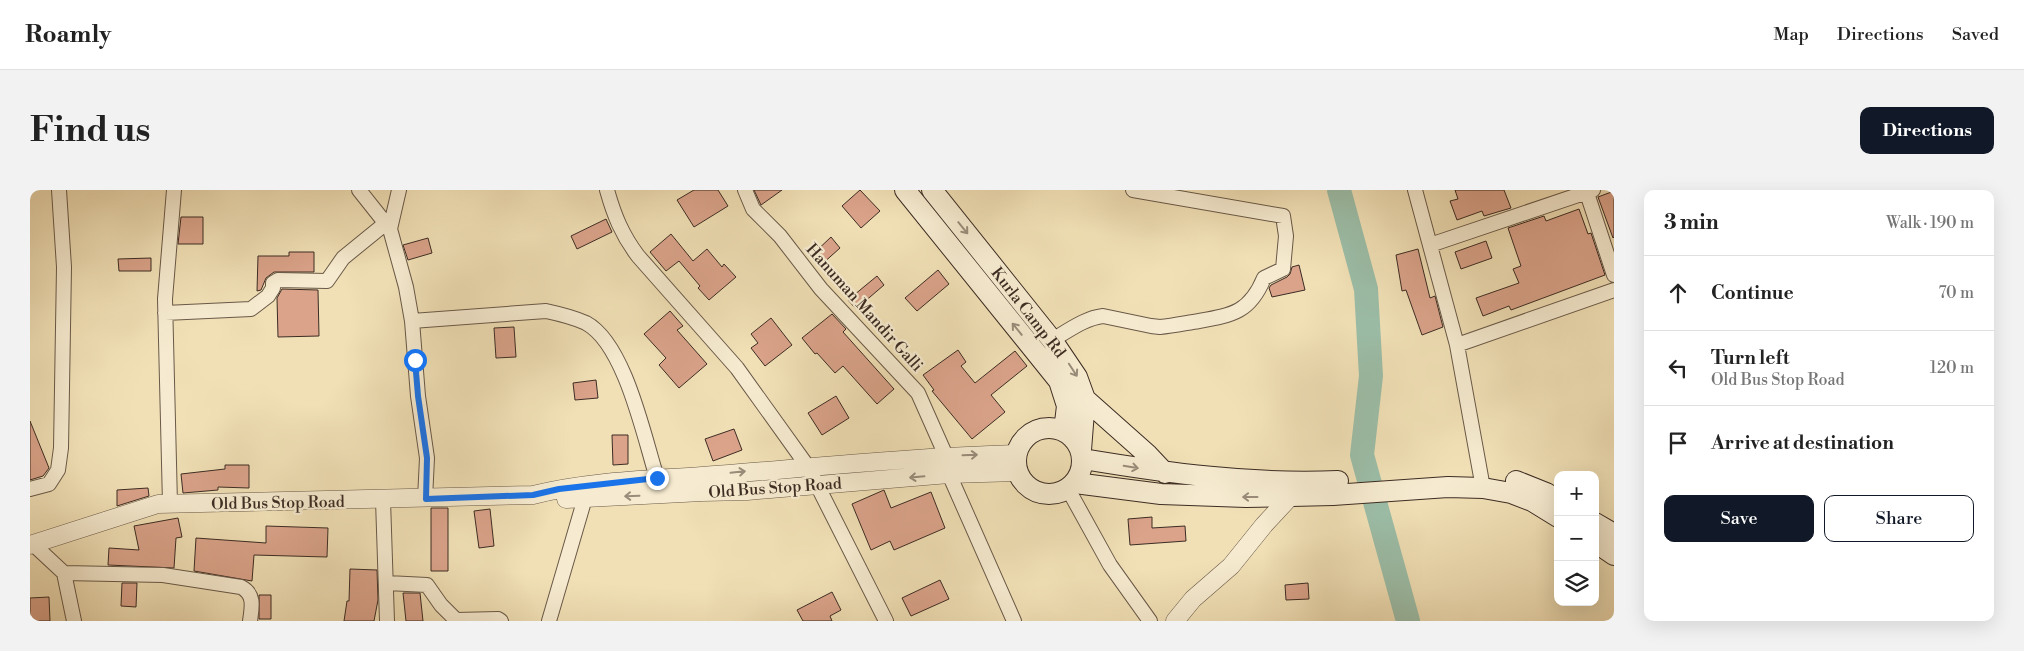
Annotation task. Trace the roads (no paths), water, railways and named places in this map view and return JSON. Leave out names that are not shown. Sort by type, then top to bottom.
[{"type":"main road","name":"Kurla Camp Rd","points":[[905,190],[1059,381],[1067,406],[1064,431]]},
{"type":"main road","name":"Kurla Camp Rd","points":[[932,190],[1052,340],[1077,377],[1084,399],[1082,467],[1072,486]]},
{"type":"main road","points":[[1084,399],[1148,455],[1165,473]]},
{"type":"main road","points":[[1290,489],[1165,473],[1082,454],[1072,436],[1064,431],[1047,428],[1031,433],[1024,438],[1017,463],[1026,485],[1039,493],[1054,494],[1072,486],[1160,494],[1334,488],[1418,483],[1518,482],[1554,498]]},
{"type":"main road","points":[[1482,482],[1532,501],[1556,516]]},
{"type":"main road","points":[[1599,525],[1614,534]]},
{"type":"main road","points":[[1599,545],[1614,555]]},
{"type":"street","points":[[30,489],[49,484],[58,470],[61,448],[64,268],[59,190]]},
{"type":"street","points":[[170,504],[165,313],[174,190]]},
{"type":"street","points":[[359,190],[388,226],[406,287],[412,321],[418,396],[427,458],[426,499]]},
{"type":"street","points":[[165,313],[251,309],[268,296],[273,288],[273,283],[278,280],[327,281],[343,258],[388,226],[399,190]]},
{"type":"street","points":[[606,190],[616,220],[625,238],[638,256],[737,368],[808,467],[886,621]]},
{"type":"street","name":"Hanuman Mandir Galli","points":[[745,190],[753,209],[780,236],[821,289],[918,393],[946,456],[950,474],[1014,621]]},
{"type":"street","points":[[1052,340],[1087,319],[1096,316],[1160,327],[1236,313],[1254,298],[1262,287],[1264,278],[1283,269],[1286,236],[1283,216],[1133,190]]},
{"type":"street","points":[[1415,190],[1457,345],[1482,482]]},
{"type":"street","points":[[1430,245],[1589,191],[1614,275]]},
{"type":"street","points":[[1457,345],[1614,290]]},
{"type":"street","points":[[412,321],[546,312],[566,315],[588,324],[605,339],[616,355],[627,382],[657,478]]},
{"type":"street","name":"Old Bus Stop Road","points":[[533,495],[554,500],[585,498],[702,484],[808,467],[946,456],[1017,463]]},
{"type":"street","name":"Old Bus Stop Road","points":[[32,544],[158,504],[533,495],[559,489],[657,478],[747,491],[950,474],[1017,463]]},
{"type":"street","points":[[1072,486],[1110,565],[1150,621]]},
{"type":"street","points":[[1176,621],[1193,599],[1232,566],[1290,489]]},
{"type":"street","points":[[549,621],[585,498]]},
{"type":"street","points":[[384,500],[387,621]]},
{"type":"street","points":[[32,544],[64,573],[74,621]]},
{"type":"street","points":[[64,573],[163,576],[241,587],[248,591],[250,596],[252,605],[250,621]]},
{"type":"street","points":[[387,583],[427,585],[441,606],[456,620],[498,619],[501,621]]},
{"type":"waterway","points":[[1339,190],[1366,289],[1371,376],[1362,455],[1408,621]]}]
